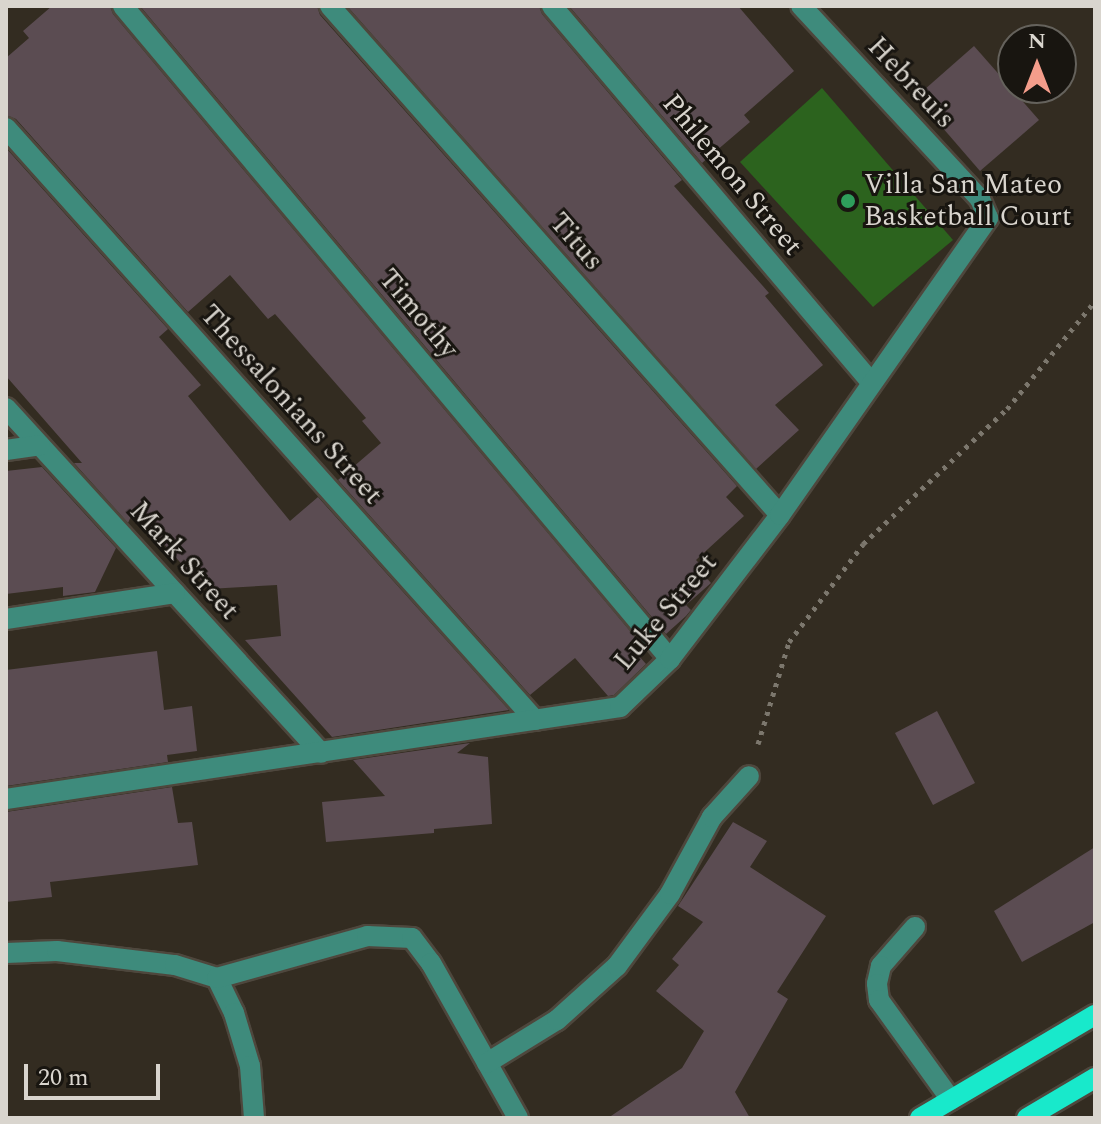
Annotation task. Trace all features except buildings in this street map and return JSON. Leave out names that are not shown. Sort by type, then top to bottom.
[{"type":"main road","points":[[920,1118],[1095,1015]]},
{"type":"main road","points":[[1027,1118],[1095,1078]]},
{"type":"street","name":"Timothy","points":[[123,6],[670,659]]},
{"type":"street","name":"Titus","points":[[330,6],[780,515]]},
{"type":"street","name":"Philemon Street","points":[[552,6],[870,381]]},
{"type":"street","name":"Hebreuis","points":[[801,6],[980,199]]},
{"type":"street","name":"Thessalonians Street","points":[[6,128],[535,720]]},
{"type":"street","name":"Luke Street","points":[[6,799],[620,707],[670,659],[780,515],[870,381],[977,237],[988,218],[980,199]]},
{"type":"street","name":"Mark Street","points":[[6,408],[321,753]]},
{"type":"street","points":[[6,450],[40,445]]},
{"type":"street","points":[[6,619],[175,593]]},
{"type":"street","points":[[487,1063],[557,1020],[617,966],[670,894],[712,817],[749,776]]},
{"type":"street","points":[[915,927],[881,966],[877,984],[879,1000],[951,1100]]},
{"type":"street","points":[[6,953],[57,951],[161,963],[217,978],[367,936],[412,938],[431,963],[518,1118]]},
{"type":"street","points":[[217,978],[234,1013],[250,1066],[254,1118]]},
{"type":"path","points":[[749,776],[789,642],[863,544],[1007,409],[1095,301]]},
{"type":"green space","name":"Villa San Mateo Basketball Court","points":[[822,88],[953,240],[873,307],[740,162]]},
{"type":"place","name":"Villa San Mateo Basketball Court","points":[[848,201]]}]
